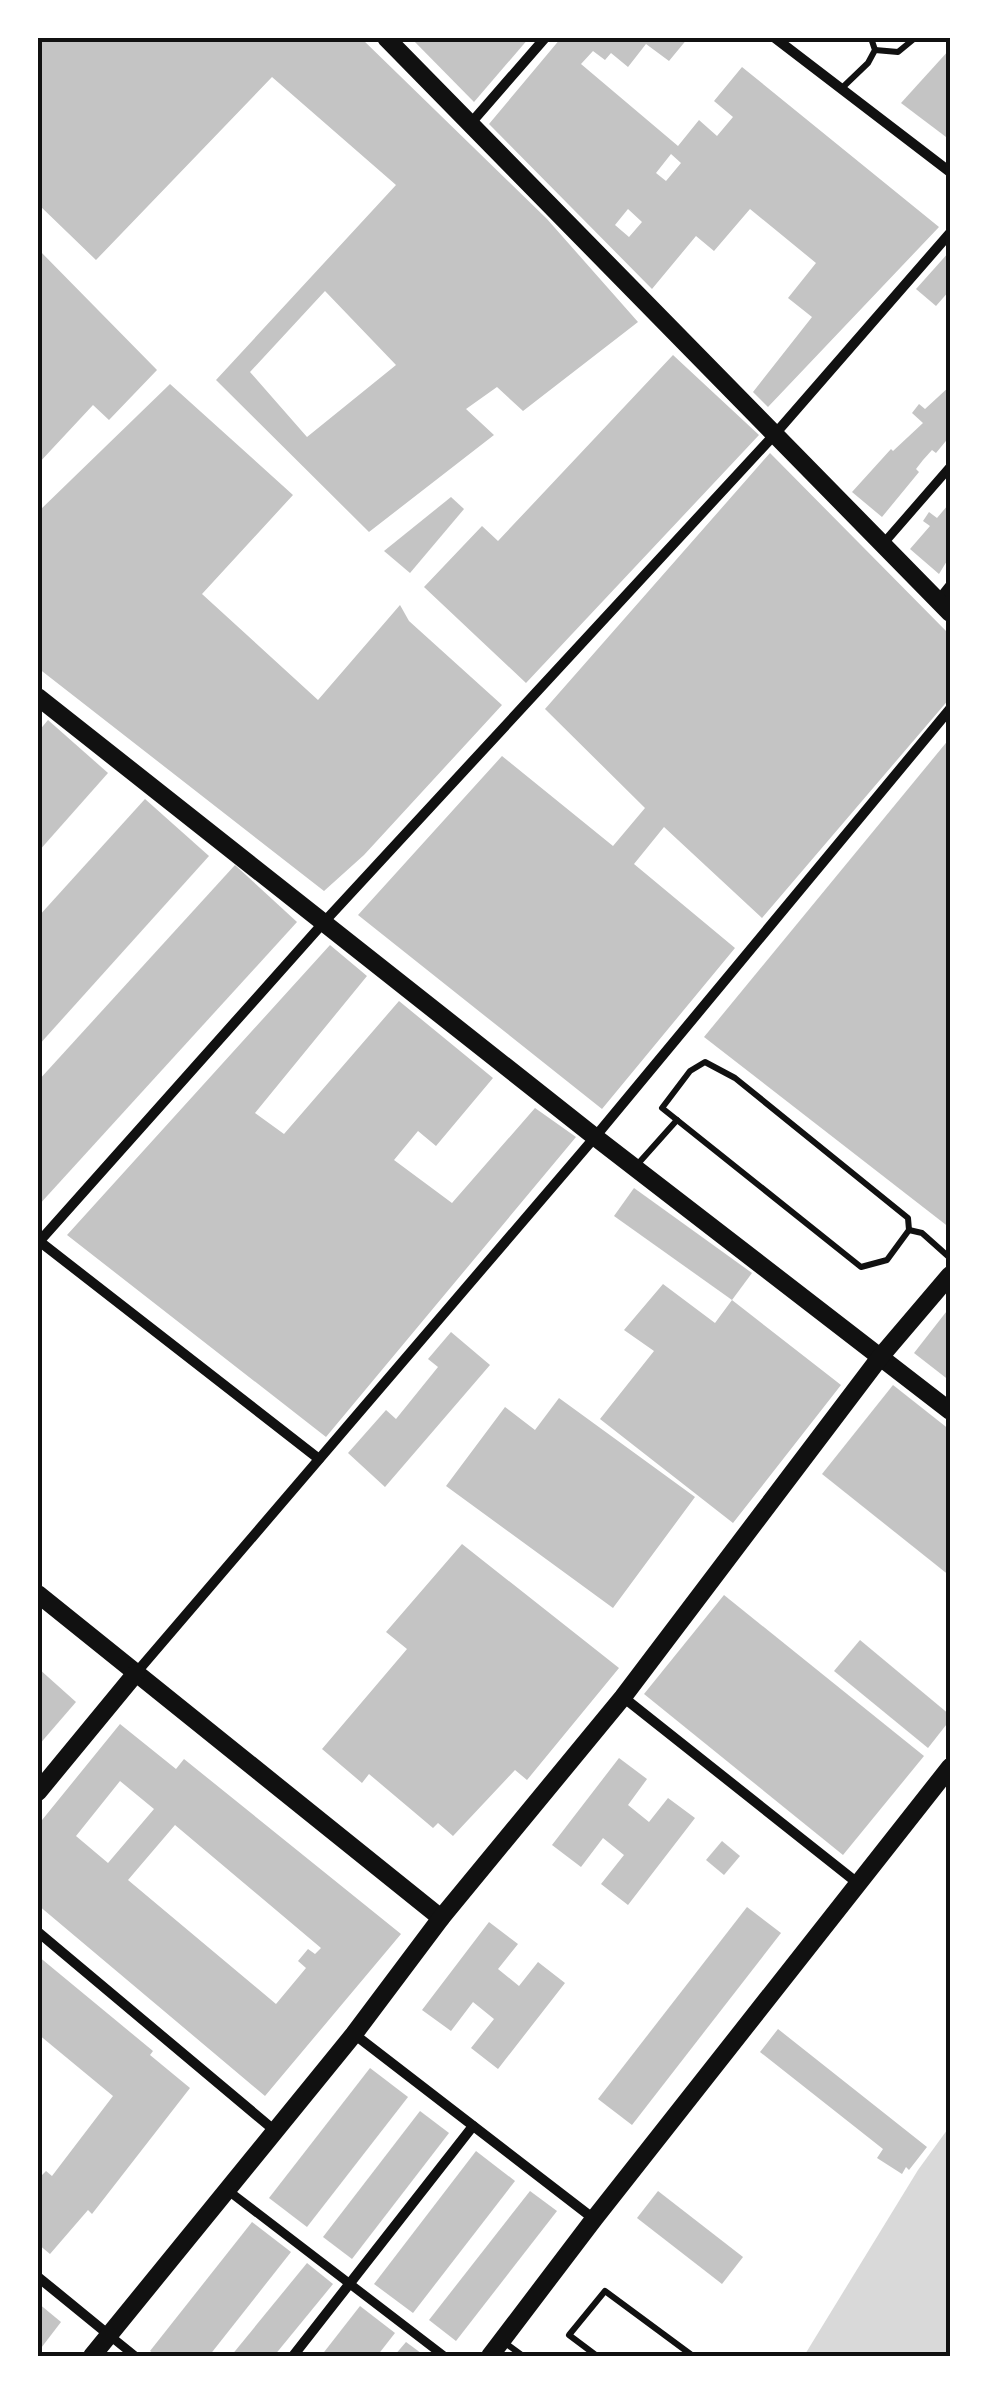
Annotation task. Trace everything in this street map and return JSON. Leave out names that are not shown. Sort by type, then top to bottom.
[{"type":"street","points":[[386,38],[944,606]]},
{"type":"street","points":[[471,123],[545,38]]},
{"type":"street","points":[[776,38],[950,172]]},
{"type":"street","points":[[319,1459],[38,1242],[325,920],[774,434],[950,233]]},
{"type":"street","points":[[883,544],[950,467]]},
{"type":"street","points":[[944,606],[950,584]]},
{"type":"street","points":[[38,697],[950,1411]]},
{"type":"street","points":[[38,1792],[596,1137],[950,709]]},
{"type":"street","points":[[92,2356],[354,2034],[441,1918],[623,1697],[882,1356],[950,1274]]},
{"type":"street","points":[[38,1594],[441,1918]]},
{"type":"street","points":[[623,1697],[860,1884]]},
{"type":"street","points":[[490,2356],[950,1767]]},
{"type":"street","points":[[38,1932],[274,2130]]},
{"type":"street","points":[[354,2034],[594,2219]]},
{"type":"street","points":[[293,2356],[473,2126]]},
{"type":"street","points":[[226,2190],[444,2356]]},
{"type":"street","points":[[38,2277],[135,2356]]},
{"type":"lane","points":[[842,86],[868,64],[875,50],[872,38]]},
{"type":"lane","points":[[875,50],[898,52],[915,38]]},
{"type":"lane","points":[[705,1062],[735,1078],[908,1218],[909,1230],[887,1260],[861,1267],[662,1108],[690,1071],[705,1062]]},
{"type":"lane","points":[[635,1167],[677,1120]]},
{"type":"lane","points":[[909,1230],[922,1232],[950,1258]]},
{"type":"lane","points":[[597,2356],[569,2336],[605,2291],[694,2356]]},
{"type":"lane","points":[[502,2340],[523,2356]]},
{"type":"shaded area","points":[[950,2126],[950,2356],[804,2356],[918,2170]]},
{"type":"building","points":[[38,38],[361,38],[547,219],[638,322],[523,411],[497,387],[466,409],[494,435],[369,532],[216,380],[396,185],[272,77],[96,260],[38,204]],"holes":[[[325,291],[396,365],[307,437],[250,372]]]},
{"type":"building","points":[[411,38],[529,38],[474,102]]},
{"type":"building","points":[[561,38],[688,38],[669,61],[646,44],[628,67],[611,53],[605,60],[593,51],[581,64],[678,146],[699,120],[717,136],[733,117],[714,101],[742,67],[939,227],[768,407],[753,392],[812,317],[788,298],[816,263],[750,209],[714,251],[696,236],[652,289],[489,124]],"holes":[[[671,154],[681,163],[666,181],[656,173]],[[628,209],[642,222],[629,237],[615,225]]]},
{"type":"building","points":[[950,49],[950,140],[901,103]]},
{"type":"building","points":[[38,249],[157,370],[109,420],[93,405],[38,464]]},
{"type":"building","points":[[950,251],[950,290],[936,306],[916,289]]},
{"type":"building","points":[[673,355],[759,435],[526,683],[424,587],[482,526],[498,541]]},
{"type":"building","points":[[170,384],[293,495],[202,594],[318,700],[400,605],[409,621],[502,705],[364,855],[324,891],[38,668],[38,512]]},
{"type":"building","points":[[950,386],[950,436],[936,453],[932,450],[923,460],[916,469],[919,472],[882,517],[852,492],[891,449],[923,423],[912,413],[919,404],[925,409]]},
{"type":"building","points":[[770,453],[950,635],[950,698],[762,918],[664,827],[634,864],[735,948],[602,1109],[358,915],[502,756],[613,846],[645,808],[545,709]]},
{"type":"building","points":[[451,497],[464,509],[410,573],[384,551]]},
{"type":"building","points":[[948,505],[950,556],[939,574],[910,549],[930,526],[923,521],[929,512],[937,518]]},
{"type":"building","points":[[48,720],[108,773],[38,852],[38,732]]},
{"type":"building","points":[[950,738],[950,1228],[704,1037]]},
{"type":"building","points":[[145,799],[209,856],[38,1046],[38,917]]},
{"type":"building","points":[[235,865],[297,922],[38,1206],[38,1081]]},
{"type":"building","points":[[330,945],[367,976],[255,1113],[284,1134],[399,1001],[493,1078],[436,1146],[418,1131],[394,1160],[452,1203],[535,1108],[576,1137],[326,1437],[67,1235]]},
{"type":"building","points":[[634,1188],[752,1273],[732,1300],[614,1216]]},
{"type":"building","points":[[663,1284],[715,1323],[732,1300],[841,1385],[733,1523],[600,1419],[654,1351],[624,1330]]},
{"type":"building","points":[[950,1307],[950,1381],[914,1353]]},
{"type":"building","points":[[451,1332],[490,1365],[385,1487],[348,1453],[386,1410],[396,1419],[438,1367],[428,1359]]},
{"type":"building","points":[[893,1385],[950,1430],[950,1576],[822,1474]]},
{"type":"building","points":[[559,1398],[695,1497],[613,1608],[446,1486],[505,1407],[535,1430]]},
{"type":"building","points":[[462,1544],[619,1668],[527,1780],[515,1770],[453,1836],[438,1823],[433,1828],[369,1774],[362,1783],[322,1749],[407,1649],[386,1632]]},
{"type":"building","points":[[724,1595],[924,1756],[843,1855],[644,1694]]},
{"type":"building","points":[[860,1640],[950,1715],[928,1748],[834,1671]]},
{"type":"building","points":[[38,1668],[76,1702],[38,1746]]},
{"type":"building","points":[[120,1724],[176,1769],[184,1759],[401,1934],[265,2096],[38,1905],[38,1825]],"holes":[[[120,1781],[154,1809],[108,1863],[76,1836]],[[175,1825],[321,1948],[315,1954],[308,1949],[298,1961],[306,1968],[276,2004],[128,1880]]]},
{"type":"building","points":[[619,1758],[647,1779],[628,1805],[649,1822],[668,1798],[695,1818],[628,1905],[601,1884],[624,1855],[603,1838],[581,1867],[552,1845]]},
{"type":"building","points":[[722,1841],[740,1856],[724,1875],[706,1860]]},
{"type":"building","points":[[747,1907],[781,1933],[632,2125],[598,2099]]},
{"type":"building","points":[[489,1922],[518,1944],[498,1969],[519,1986],[538,1962],[565,1983],[498,2069],[471,2048],[494,2019],[473,2002],[451,2031],[422,2010]]},
{"type":"building","points":[[38,1956],[153,2051],[150,2055],[190,2088],[92,2214],[88,2210],[50,2254],[38,2244],[38,2175],[46,2171],[52,2176],[113,2096],[38,2034]]},
{"type":"building","points":[[778,2029],[927,2147],[909,2170],[906,2167],[902,2174],[877,2158],[883,2149],[760,2052]]},
{"type":"building","points":[[370,2068],[408,2097],[307,2227],[269,2198]]},
{"type":"building","points":[[420,2111],[449,2133],[352,2259],[323,2237]]},
{"type":"building","points":[[476,2151],[515,2181],[413,2313],[374,2284]]},
{"type":"building","points":[[530,2191],[557,2211],[456,2341],[429,2320]]},
{"type":"building","points":[[658,2191],[743,2257],[722,2284],[637,2218]]},
{"type":"building","points":[[252,2222],[291,2252],[209,2356],[157,2356],[150,2351]]},
{"type":"building","points":[[307,2263],[333,2284],[274,2356],[231,2356]]},
{"type":"building","points":[[38,2303],[61,2322],[38,2352]]},
{"type":"building","points":[[360,2306],[395,2333],[377,2356],[321,2356]]},
{"type":"building","points":[[406,2342],[425,2356],[394,2356]]}]
